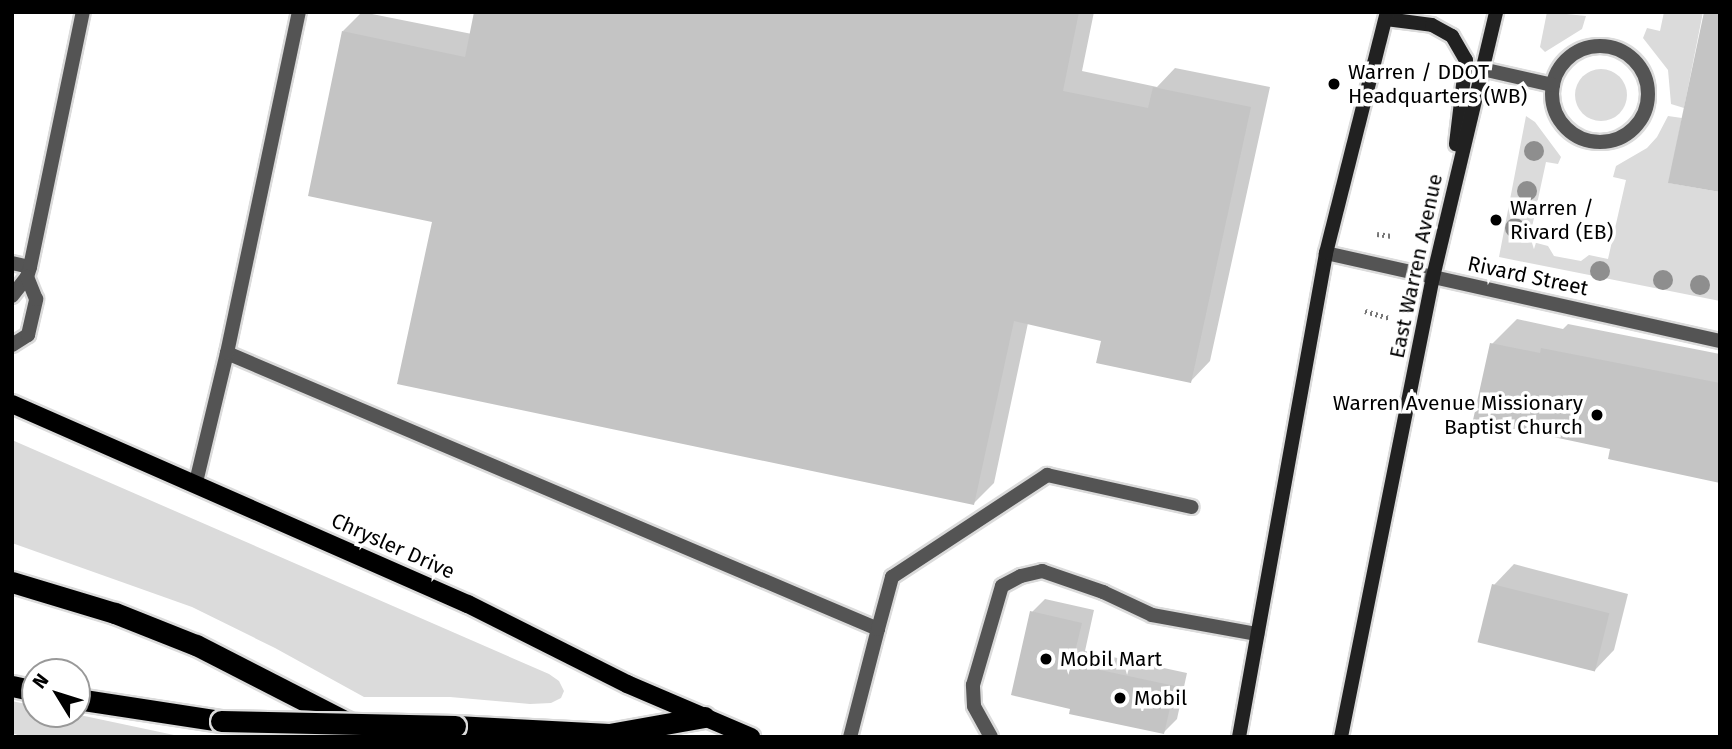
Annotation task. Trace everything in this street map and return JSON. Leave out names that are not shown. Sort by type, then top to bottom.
[{"type":"highway","points":[[12,582],[115,612],[196,645],[376,737]]},
{"type":"highway","points":[[91,701],[221,721],[455,726],[609,734],[704,717]]},
{"type":"main road","name":"East Warren Avenue","points":[[1341,737],[1433,277],[1496,12]]},
{"type":"main road","points":[[1239,737],[1326,253],[1386,15],[1432,25],[1452,36],[1466,60],[1449,208]]},
{"type":"main road","name":"Chrysler Drive","points":[[12,404],[196,482],[468,604],[627,684],[751,737]]},
{"type":"lane","points":[[12,296],[29,272],[83,12]]},
{"type":"lane","points":[[196,482],[227,353],[299,12]]},
{"type":"lane","points":[[1611,47],[1631,58],[1645,76],[1648,91],[1646,106],[1640,121],[1628,133],[1614,140],[1597,142],[1582,139],[1568,130],[1558,117],[1553,102],[1553,85],[1568,59],[1581,50],[1611,47]]},
{"type":"lane","points":[[1482,69],[1553,85]]},
{"type":"lane","name":"Rivard Street","points":[[1326,253],[1720,341]]},
{"type":"lane","points":[[12,263],[29,272],[36,299],[27,335],[12,345]]},
{"type":"lane","points":[[227,353],[878,629]]},
{"type":"lane","points":[[850,737],[892,577],[1047,475],[1191,507]]},
{"type":"lane","points":[[991,737],[974,706],[973,685],[1002,586],[1021,576],[1042,571],[1102,592],[1152,615],[1257,634]]},
{"type":"path","points":[[1377,234],[1392,236]]},
{"type":"path","points":[[1365,311],[1390,318]]},
{"type":"shaded area","points":[[1547,12],[1586,16],[1582,29],[1545,52],[1540,47]]},
{"type":"shaded area","points":[[1664,12],[1703,12],[1684,108],[1671,104],[1668,70],[1643,38],[1647,28],[1660,31]]},
{"type":"shaded area","points":[[1601,69],[1611,71],[1619,77],[1625,85],[1625,105],[1619,113],[1611,119],[1601,121],[1591,119],[1583,113],[1577,105],[1575,95],[1577,85],[1583,77],[1591,71]]},
{"type":"shaded area","points":[[1526,116],[1535,122],[1561,157],[1558,164],[1546,162],[1529,241],[1548,246],[1554,256],[1581,261],[1589,255],[1608,259],[1626,180],[1613,177],[1616,166],[1647,148],[1657,137],[1668,116],[1682,118],[1669,183],[1720,192],[1720,301],[1499,257]]},
{"type":"shaded area","points":[[12,440],[549,674],[559,681],[564,691],[561,698],[551,703],[530,704],[450,697],[364,697],[275,648],[192,607],[12,543]]},
{"type":"shaded area","points":[[12,701],[21,703],[21,728],[91,728],[91,717],[174,735],[210,737],[23,737],[12,733]]},
{"type":"building","points":[[474,12],[1079,12],[1063,91],[1148,108],[1153,87],[1251,107],[1191,383],[1096,363],[1101,341],[1014,321],[974,505],[397,384],[432,222],[308,196],[342,31],[465,57]]},
{"type":"building","points":[[1704,12],[1720,12],[1720,192],[1668,183]]},
{"type":"building","name":"Warren Avenue Missionary Baptist Church","points":[[1490,343],[1540,353],[1541,348],[1720,383],[1720,483],[1608,459],[1610,449],[1473,420]]},
{"type":"building","points":[[1492,584],[1609,613],[1595,671],[1477,642]]},
{"type":"building","points":[[1030,611],[1082,623],[1072,664],[1175,686],[1164,734],[1069,714],[1070,709],[1011,695]]},
{"type":"place","name":"Warren / DDOT Headquarters (WB)","points":[[1334,84]]},
{"type":"place","name":"Warren / Rivard (EB)","points":[[1496,220]]},
{"type":"place","name":"Warren Avenue Missionary Baptist Church","points":[[1597,415]]},
{"type":"place","name":"Mobil Mart","points":[[1046,659]]},
{"type":"place","name":"Mobil","points":[[1120,698]]}]
